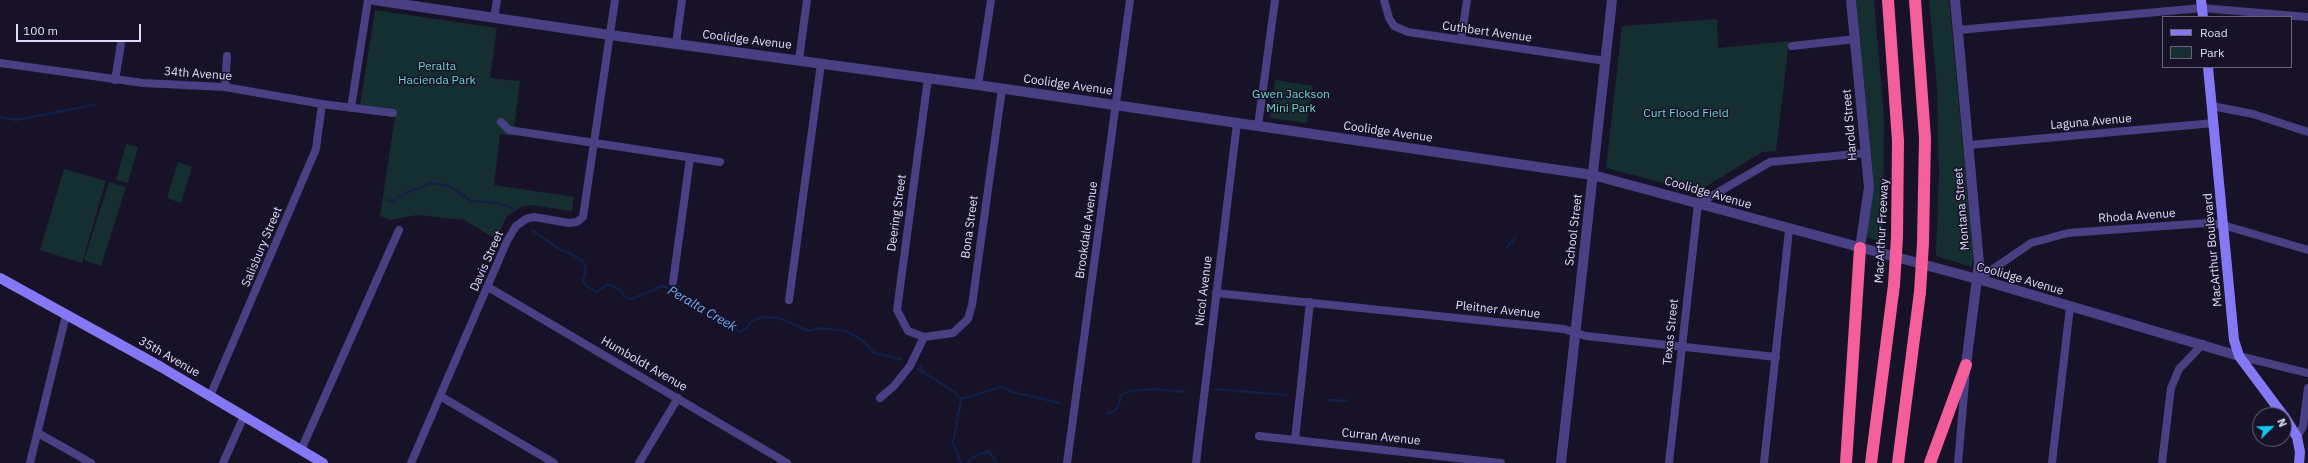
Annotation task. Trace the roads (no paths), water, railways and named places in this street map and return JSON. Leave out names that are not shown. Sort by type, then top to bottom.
[{"type":"highway","name":"MacArthur Freeway","points":[[1871,463],[1894,285],[1897,237],[1898,141],[1888,0]]},
{"type":"highway","points":[[1898,463],[1920,292],[1924,243],[1925,138],[1915,0]]},
{"type":"highway","points":[[1846,463],[1860,248]]},
{"type":"highway","points":[[1930,463],[1966,366]]},
{"type":"main road","name":"MacArthur Boulevard","points":[[2208,68],[2234,340],[2239,356],[2278,407]]},
{"type":"main road","name":"35th Avenue","points":[[0,278],[210,396],[323,463]]},
{"type":"main road","name":"MacArthur Boulevard","points":[[2292,429],[2297,437],[2300,452],[2299,463]]},
{"type":"street","points":[[351,108],[368,0]]},
{"type":"street","name":"Coolidge Avenue","points":[[374,0],[610,35],[978,85],[1593,175],[1977,280],[2203,344],[2239,356],[2308,373]]},
{"type":"street","points":[[494,18],[497,0]]},
{"type":"street","name":"Davis Street","points":[[411,463],[507,241],[516,226],[526,219],[534,217],[569,223],[577,222],[583,217],[615,0]]},
{"type":"street","points":[[676,44],[682,0]]},
{"type":"street","points":[[799,60],[807,0]]},
{"type":"street","points":[[978,85],[990,0]]},
{"type":"street","name":"Brookdale Avenue","points":[[1067,463],[1130,0]]},
{"type":"street","points":[[1258,126],[1275,0]]},
{"type":"street","name":"Cuthbert Avenue","points":[[1384,0],[1389,18],[1394,26],[1408,32],[1606,61]]},
{"type":"street","points":[[1461,40],[1467,0]]},
{"type":"street","name":"School Street","points":[[1561,463],[1612,0]]},
{"type":"street","name":"Harold Street","points":[[1852,0],[1869,187],[1860,248]]},
{"type":"street","name":"Montana Street","points":[[1955,0],[1979,263],[1966,366],[1966,392],[1958,463]]},
{"type":"street","points":[[1958,30],[2202,8],[2308,17]]},
{"type":"street","points":[[1792,46],[1856,39]]},
{"type":"street","points":[[116,80],[121,44]]},
{"type":"street","points":[[225,87],[227,56]]},
{"type":"street","name":"34th Avenue","points":[[0,64],[116,80],[225,87],[322,104],[393,113]]},
{"type":"street","points":[[789,300],[821,64]]},
{"type":"street","name":"Deering Street","points":[[924,337],[908,331],[897,310],[928,78]]},
{"type":"street","name":"Bona Street","points":[[924,337],[953,333],[968,319],[972,305],[1002,89]]},
{"type":"street","name":"Salisbury Street","points":[[210,396],[316,149],[322,104]]},
{"type":"street","points":[[2212,106],[2253,114],[2308,132]]},
{"type":"street","points":[[501,122],[508,130],[720,162]]},
{"type":"street","name":"Nicol Avenue","points":[[1196,463],[1237,123]]},
{"type":"street","name":"Laguna Avenue","points":[[1969,145],[2214,123]]},
{"type":"street","points":[[1698,204],[1770,162],[1866,153]]},
{"type":"street","points":[[672,282],[690,158]]},
{"type":"street","name":"Texas Street","points":[[1669,463],[1698,204]]},
{"type":"street","name":"Rhoda Avenue","points":[[1977,280],[2020,249],[2031,243],[2056,235],[2206,223],[2223,225],[2308,250]]},
{"type":"street","points":[[301,450],[399,230]]},
{"type":"street","points":[[1764,463],[1790,230]]},
{"type":"street","name":"Humboldt Avenue","points":[[488,287],[787,463]]},
{"type":"street","name":"Pleitner Avenue","points":[[1216,293],[1564,329],[1586,336],[1776,357]]},
{"type":"street","points":[[1295,440],[1310,302]]},
{"type":"street","points":[[2052,463],[2070,307]]},
{"type":"street","points":[[30,463],[66,315]]},
{"type":"street","points":[[880,398],[894,386],[910,366],[924,337]]},
{"type":"street","points":[[2162,463],[2171,388],[2179,369],[2203,344]]},
{"type":"street","points":[[2297,437],[2304,426],[2308,388]]},
{"type":"street","points":[[440,396],[554,463]]},
{"type":"street","points":[[639,463],[678,398]]},
{"type":"street","points":[[223,463],[244,416]]},
{"type":"street","points":[[38,433],[92,463]]},
{"type":"street","name":"Curran Avenue","points":[[1259,436],[1501,463]]},
{"type":"waterway","name":"Peralta Creek","points":[[0,117],[16,120],[94,105]]},
{"type":"waterway","name":"Peralta Creek","points":[[388,200],[393,201],[408,192],[432,183],[450,186],[471,201],[499,203],[514,209]]},
{"type":"waterway","name":"Peralta Creek","points":[[532,230],[559,249],[583,261],[586,269],[583,280],[585,285],[597,292],[608,284],[620,290],[626,298],[632,299],[662,286],[670,288],[710,311],[729,328],[735,328],[739,332],[746,329],[752,321],[762,317],[779,318],[809,331],[820,328],[846,331],[862,340],[874,353],[901,359]]},
{"type":"waterway","points":[[1507,247],[1516,237]]},
{"type":"waterway","name":"Peralta Creek","points":[[920,366],[922,372]]},
{"type":"waterway","name":"Peralta Creek","points":[[918,369],[953,391],[961,399]]},
{"type":"waterway","points":[[961,399],[1001,387],[1013,392],[1060,403]]},
{"type":"waterway","points":[[1107,413],[1114,411],[1118,407],[1121,395],[1129,391],[1157,389],[1184,392]]},
{"type":"waterway","points":[[1215,389],[1286,395]]},
{"type":"waterway","name":"Peralta Creek","points":[[961,399],[953,443],[961,463]]},
{"type":"waterway","points":[[1329,400],[1347,401]]},
{"type":"waterway","name":"Peralta Creek","points":[[968,463],[973,457],[989,451],[996,463]]},
{"type":"park label","name":"Peralta Hacienda Park","points":[[437,74]]},
{"type":"park label","name":"Gwen Jackson Mini Park","points":[[1291,102]]},
{"type":"park label","name":"Curt Flood Field","points":[[1686,114]]}]
